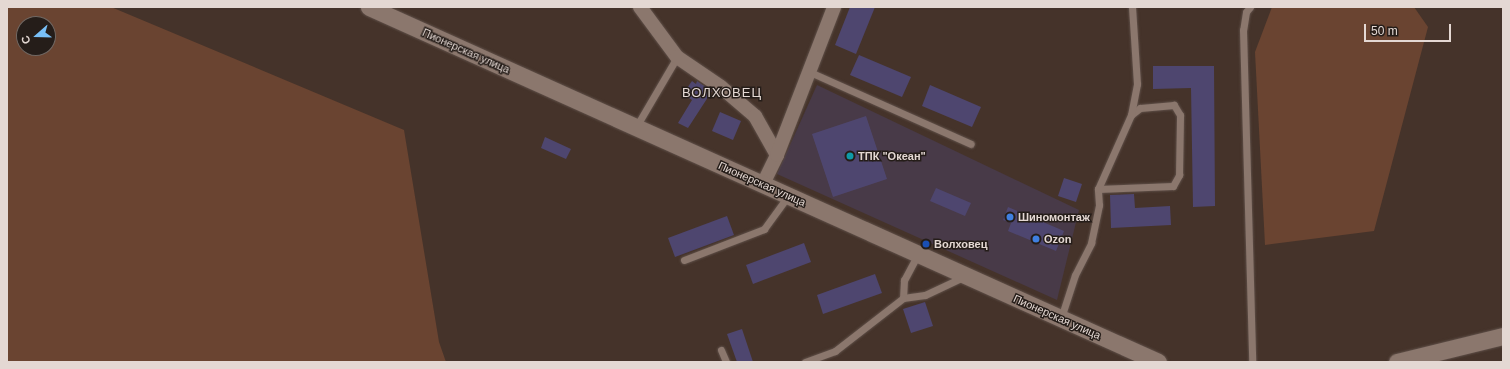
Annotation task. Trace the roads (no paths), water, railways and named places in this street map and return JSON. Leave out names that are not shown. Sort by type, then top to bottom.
[{"type":"street","name":"Пионерская улица","points":[[369,7],[1156,361]]},
{"type":"street","points":[[640,7],[677,57],[721,87],[755,116],[777,155]]},
{"type":"street","points":[[763,184],[777,155],[834,7]]},
{"type":"street","points":[[1397,362],[1428,358],[1503,336]]},
{"type":"lane","points":[[1061,318],[1076,275],[1091,243],[1099,205],[1098,189],[1131,115],[1137,84],[1132,7]]},
{"type":"lane","points":[[1250,7],[1246,12],[1242,30],[1252,362]]},
{"type":"lane","points":[[636,127],[677,57]]},
{"type":"lane","points":[[810,72],[971,144]]},
{"type":"lane","points":[[1098,189],[1173,186],[1179,175],[1180,115],[1174,105],[1140,108],[1131,115]]},
{"type":"lane","points":[[684,260],[764,229],[788,196]]},
{"type":"lane","points":[[903,298],[904,280],[918,254]]},
{"type":"lane","points":[[805,362],[834,351],[903,298],[925,295],[965,276]]},
{"type":"lane","points":[[721,350],[726,362]]},
{"type":"place","name":"ТПК \"Океан\"","points":[[850,156]]},
{"type":"place","name":"Шиномонтаж","points":[[1010,217]]},
{"type":"place","name":"Ozon","points":[[1036,239]]},
{"type":"place","name":"Волховец","points":[[926,244]]},
{"type":"district","name":"ВОЛХОВЕЦ","points":[[722,93]]}]
